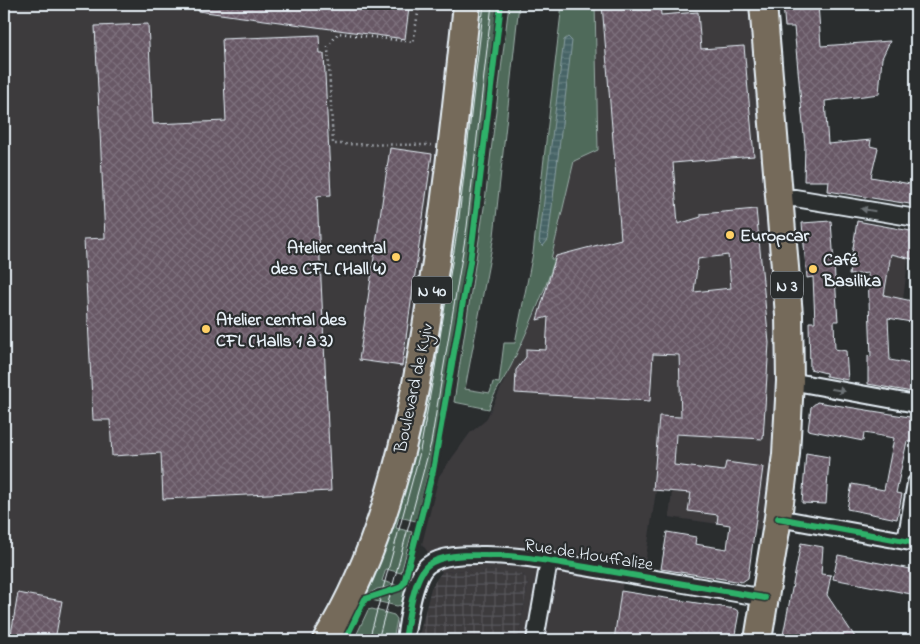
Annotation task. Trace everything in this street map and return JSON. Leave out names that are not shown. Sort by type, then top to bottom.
[{"type":"main road","name":"Boulevard de Kyiv","points":[[326,640],[361,569],[378,526],[394,479],[416,388],[444,213],[467,4]]},
{"type":"main road","name":"N 3","points":[[758,640],[766,598],[786,454],[790,381],[789,315],[763,4]]},
{"type":"street","points":[[780,199],[795,198],[916,218]]},
{"type":"street","points":[[790,381],[916,404]]},
{"type":"street","points":[[778,518],[911,542],[916,483]]},
{"type":"street","name":"Rue de Houffalize","points":[[405,640],[408,616],[419,577],[426,566],[435,560],[480,555],[549,561],[766,598]]},
{"type":"street","points":[[535,640],[549,561]]},
{"type":"path","points":[[392,4],[419,7],[413,42],[338,33],[328,47],[332,144],[439,145]]},
{"type":"shaded area","points":[[4,4],[455,4],[430,235],[397,420],[377,493],[364,528],[350,562],[310,640],[4,640]]},
{"type":"shaded area","points":[[595,4],[763,4],[782,230],[776,532],[669,517],[672,492],[656,491],[643,577],[624,574],[614,640],[518,640],[528,583],[523,575],[486,570],[482,573],[471,573],[468,570],[442,572],[422,544],[439,476],[470,433],[486,420],[540,304],[555,259],[551,260],[574,161],[598,150]]},
{"type":"shaded area","points":[[896,228],[912,232],[903,299],[885,296],[884,291]]},
{"type":"shaded area","points":[[468,570],[471,573],[482,573],[485,570],[519,573],[526,578],[528,583],[518,640],[418,640],[431,588],[438,577],[442,572]]},
{"type":"green space","points":[[476,4],[497,4],[467,263],[431,461],[416,521],[399,517],[396,528],[412,532],[401,573],[386,569],[382,581],[397,585],[377,589],[362,598]]},
{"type":"green space","points":[[509,4],[519,4],[494,236],[465,389],[490,393],[493,382],[499,383],[504,343],[515,343],[533,253],[562,4],[595,4],[598,150],[574,161],[551,259],[555,259],[523,339],[489,409],[454,402],[485,201]]},
{"type":"green space","points":[[406,586],[401,605],[397,606],[371,600],[402,591]]},
{"type":"green space","points":[[372,609],[394,615],[397,619],[393,640],[354,640],[368,610]]},
{"type":"water","points":[[568,37],[572,41],[548,240],[543,246],[539,242],[564,40]]},
{"type":"building","points":[[199,4],[374,4],[409,8],[405,39],[198,11]]},
{"type":"building","points":[[602,4],[660,4],[661,15],[698,12],[701,49],[744,46],[754,156],[673,163],[678,224],[701,217],[701,214],[756,209],[769,343],[763,439],[676,434],[674,465],[724,471],[726,462],[763,467],[748,578],[742,582],[661,569],[667,532],[696,537],[695,544],[727,549],[730,525],[717,523],[718,515],[688,511],[691,493],[653,490],[659,416],[681,417],[679,355],[653,354],[650,401],[515,393],[516,370],[526,357],[526,349],[546,350],[548,317],[537,320],[556,256],[621,239]],"holes":[[[728,255],[731,288],[694,292],[698,259]]]},
{"type":"building","points":[[783,4],[818,4],[821,46],[890,41],[882,58],[879,94],[825,101],[828,144],[871,140],[870,146],[878,148],[871,177],[916,185],[916,205],[828,191],[829,181],[804,181],[805,146],[794,27],[785,27]]},
{"type":"building","name":"Atelier central des CFL (Halls 1 à 3)","points":[[148,24],[153,124],[226,121],[222,39],[319,35],[320,54],[324,54],[331,195],[317,196],[331,491],[163,499],[161,453],[112,456],[110,420],[93,420],[84,239],[105,238],[95,26]]},
{"type":"building","name":"Atelier central des CFL (Hall 4)","points":[[390,148],[432,154],[402,366],[359,360]]},
{"type":"building","points":[[831,221],[838,321],[834,321],[835,349],[846,351],[848,380],[826,376],[826,373],[810,369],[809,322],[815,322],[813,277],[807,278],[802,223]]},
{"type":"building","points":[[857,221],[916,232],[916,260],[891,254],[884,295],[912,301],[913,317],[911,316],[911,322],[888,318],[890,360],[916,365],[912,392],[868,384],[868,356],[871,357],[868,273],[849,275]]},
{"type":"building","points":[[817,402],[916,418],[912,442],[907,441],[896,493],[902,494],[897,519],[847,509],[852,484],[884,490],[894,438],[864,433],[863,441],[808,430],[811,407]]},
{"type":"building","points":[[806,453],[829,457],[826,504],[802,503]]},
{"type":"building","points":[[801,543],[823,547],[821,574],[831,575],[827,595],[857,640],[782,640]]},
{"type":"building","points":[[838,555],[916,570],[916,595],[833,579]]},
{"type":"building","points":[[621,591],[735,609],[739,612],[734,640],[614,640]]},
{"type":"building","points":[[18,593],[62,601],[55,640],[10,640]]},
{"type":"tram line","points":[[369,640],[419,456],[435,368],[458,226],[484,4]]},
{"type":"tram line","points":[[378,640],[431,443],[467,227],[492,4]]},
{"type":"cycle path","points":[[345,640],[365,599],[399,588],[404,583],[433,471],[470,262],[501,4]]},
{"type":"cycle path","points":[[778,518],[916,543]]},
{"type":"cycle path","points":[[405,640],[418,579],[428,565],[439,559],[453,556],[494,555],[538,559],[765,598]]},
{"type":"place","name":"Europcar","points":[[730,235]]},
{"type":"place","name":"Atelier central des CFL (Hall 4)","points":[[396,257]]},
{"type":"place","name":"Café Basilika","points":[[813,269]]},
{"type":"place","name":"Atelier central des CFL (Halls 1 à 3)","points":[[206,329]]}]
